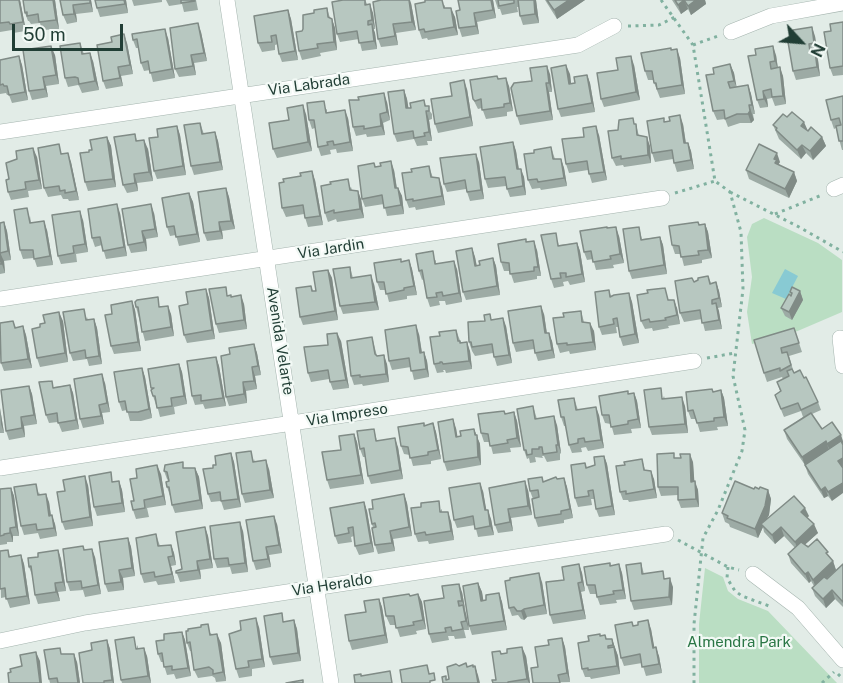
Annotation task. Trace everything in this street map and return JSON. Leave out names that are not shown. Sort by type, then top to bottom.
[{"type":"street","name":"Avenida Velarte","points":[[227,0],[331,683]]},
{"type":"street","points":[[731,32],[771,16],[843,3]]},
{"type":"street","name":"Via Labrada","points":[[0,132],[578,45],[614,27]]},
{"type":"street","name":"Via Jardin","points":[[0,300],[662,198]]},
{"type":"street","points":[[840,338],[843,366]]},
{"type":"street","name":"Via Impreso","points":[[0,468],[693,361]]},
{"type":"street","name":"Via Heraldo","points":[[0,641],[85,623],[666,534]]},
{"type":"street","points":[[753,574],[798,608],[843,660]]},
{"type":"path","points":[[661,0],[693,45],[715,181],[730,192],[843,252]]},
{"type":"path","points":[[614,27],[659,25],[675,17]]},
{"type":"path","points":[[693,45],[731,32]]},
{"type":"path","points":[[662,198],[715,181]]},
{"type":"path","points":[[775,215],[839,187]]},
{"type":"path","points":[[694,683],[694,624],[703,538],[718,510],[742,451],[745,430],[733,376],[743,289],[741,232],[730,192]]},
{"type":"path","points":[[693,361],[735,352]]},
{"type":"path","points":[[666,534],[728,567],[753,574]]},
{"type":"path","points":[[728,567],[727,578],[735,591],[774,609]]},
{"type":"path","points":[[822,683],[836,671],[843,679]]},
{"type":"green space","points":[[764,218],[818,243],[842,260],[842,312],[793,333],[752,344],[747,312],[752,277],[747,237],[752,224]]},
{"type":"green space","name":"Almendra Park","points":[[705,568],[723,577],[728,591],[738,599],[768,611],[837,683],[699,683],[699,624]]},
{"type":"water","points":[[785,269],[798,276],[786,299],[772,293]]},
{"type":"building","points":[[0,0],[19,0],[23,22],[0,23]]},
{"type":"building","points":[[23,0],[53,0],[56,20],[39,22],[38,14],[27,16]]},
{"type":"building","points":[[60,0],[90,0],[90,3],[73,5],[74,14],[63,15]]},
{"type":"building","points":[[95,0],[124,0],[125,4],[97,8]]},
{"type":"building","points":[[181,0],[194,0],[195,1],[181,3]]},
{"type":"building","points":[[365,0],[365,5],[370,4],[372,20],[368,21],[368,25],[372,24],[374,41],[359,43],[357,31],[337,34],[332,2]]},
{"type":"building","points":[[409,0],[412,22],[393,24],[395,36],[378,39],[373,2]]},
{"type":"building","points":[[425,0],[442,0],[444,8],[451,8],[454,27],[425,32],[424,29],[419,30],[415,4],[425,2]]},
{"type":"building","points":[[458,0],[491,0],[493,10],[474,13],[476,26],[459,28],[456,11],[460,10]]},
{"type":"building","points":[[498,0],[514,0],[514,3],[499,6]]},
{"type":"building","points":[[518,0],[534,0],[535,14],[520,16]]},
{"type":"building","points":[[547,0],[569,0],[554,10]]},
{"type":"building","points":[[684,0],[696,0],[688,6]]},
{"type":"building","points":[[327,8],[328,17],[332,19],[334,42],[317,44],[318,48],[299,51],[296,32],[303,29],[303,15]]},
{"type":"building","points":[[288,10],[295,51],[279,54],[276,35],[271,36],[272,42],[258,43],[254,16]]},
{"type":"building","points":[[843,22],[843,66],[830,68],[824,32],[831,31],[830,24]]},
{"type":"building","points":[[198,23],[204,53],[191,55],[193,66],[175,69],[170,28]]},
{"type":"building","points":[[812,27],[814,43],[809,44],[810,52],[815,51],[817,67],[793,71],[788,42],[795,41],[793,30]]},
{"type":"building","points":[[165,29],[172,69],[150,73],[148,61],[141,63],[137,39],[133,40],[132,34]]},
{"type":"building","points":[[124,34],[130,65],[118,67],[120,78],[103,81],[97,45],[112,42],[111,37]]},
{"type":"building","points":[[80,43],[82,54],[90,53],[95,81],[79,84],[78,78],[65,78],[60,46]]},
{"type":"building","points":[[51,46],[56,75],[43,77],[45,89],[29,91],[23,50]]},
{"type":"building","points":[[773,46],[775,61],[770,62],[771,69],[780,67],[783,96],[772,97],[771,89],[763,91],[764,99],[757,100],[748,56],[756,55],[755,49]]},
{"type":"building","points":[[671,48],[671,50],[677,49],[682,85],[657,89],[652,71],[645,71],[641,53]]},
{"type":"building","points":[[19,56],[25,92],[9,95],[7,86],[0,85],[0,60]]},
{"type":"building","points":[[631,56],[636,92],[601,99],[597,73],[618,70],[616,58]]},
{"type":"building","points":[[730,64],[734,81],[728,82],[730,88],[748,85],[752,105],[749,105],[748,114],[737,114],[725,119],[724,110],[713,111],[706,75],[714,74],[713,68]]},
{"type":"building","points":[[566,65],[569,84],[575,83],[574,77],[587,75],[592,103],[558,109],[551,68]]},
{"type":"building","points":[[547,66],[549,83],[546,83],[550,111],[517,116],[511,88],[514,83],[532,81],[530,68]]},
{"type":"building","points":[[497,76],[498,79],[506,78],[510,103],[504,104],[504,107],[482,110],[481,99],[475,101],[473,99],[470,80]]},
{"type":"building","points":[[464,80],[470,117],[435,124],[431,99],[452,96],[450,83]]},
{"type":"building","points":[[404,90],[406,108],[411,108],[410,103],[424,100],[425,106],[429,106],[429,111],[426,111],[429,132],[424,133],[425,136],[414,138],[413,131],[394,134],[388,92]]},
{"type":"building","points":[[384,93],[387,112],[380,114],[381,126],[364,129],[364,126],[353,127],[349,100],[359,100],[358,97]]},
{"type":"building","points":[[843,96],[843,141],[839,141],[836,126],[841,125],[839,118],[831,120],[826,100]]},
{"type":"building","points":[[324,101],[326,113],[345,110],[350,142],[334,145],[333,141],[327,142],[328,145],[318,147],[314,120],[309,120],[307,103]]},
{"type":"building","points":[[303,105],[308,142],[273,149],[269,123],[289,120],[287,108]]},
{"type":"building","points":[[792,112],[804,122],[801,126],[808,131],[811,127],[822,137],[810,151],[802,145],[797,150],[773,125],[783,114],[787,117]]},
{"type":"building","points":[[680,115],[684,143],[688,143],[691,160],[674,163],[672,150],[652,153],[647,121],[664,118],[664,122],[670,121],[669,117]]},
{"type":"building","points":[[633,118],[637,135],[647,137],[648,155],[612,158],[608,131],[618,130],[619,120]]},
{"type":"building","points":[[200,123],[202,134],[215,132],[220,162],[191,166],[184,125]]},
{"type":"building","points":[[177,126],[183,166],[154,171],[149,138],[158,137],[157,129]]},
{"type":"building","points":[[596,126],[604,172],[589,174],[587,161],[566,164],[562,139],[584,137],[583,128]]},
{"type":"building","points":[[135,134],[136,141],[144,140],[149,172],[134,174],[135,183],[123,185],[114,137]]},
{"type":"building","points":[[107,137],[113,179],[85,182],[80,153],[92,150],[90,140]]},
{"type":"building","points":[[513,142],[517,169],[521,169],[523,186],[507,189],[505,177],[485,179],[480,147]]},
{"type":"building","points":[[59,144],[61,154],[68,153],[76,191],[65,193],[65,190],[60,191],[59,186],[44,188],[38,148]]},
{"type":"building","points":[[759,144],[777,153],[775,163],[794,172],[785,189],[746,170]]},
{"type":"building","points":[[551,147],[553,159],[561,159],[564,178],[538,182],[537,179],[528,180],[524,154]]},
{"type":"building","points":[[33,148],[39,180],[25,182],[26,189],[8,192],[6,180],[9,179],[6,163],[17,159],[16,151]]},
{"type":"building","points":[[476,154],[481,190],[467,192],[465,180],[444,184],[440,158]]},
{"type":"building","points":[[391,161],[395,188],[398,188],[401,205],[384,208],[382,195],[362,199],[358,166],[374,163],[375,167],[381,166],[380,163]]},
{"type":"building","points":[[429,166],[431,177],[439,178],[442,196],[406,200],[402,173]]},
{"type":"building","points":[[312,171],[320,216],[305,218],[303,205],[282,208],[279,183],[284,182],[283,179],[301,176],[300,173]]},
{"type":"building","points":[[348,179],[350,190],[358,191],[360,209],[334,213],[334,210],[325,213],[321,186]]},
{"type":"building","points":[[226,188],[231,221],[219,222],[220,231],[204,233],[198,192]]},
{"type":"building","points":[[189,193],[197,234],[176,237],[174,226],[167,227],[162,198]]},
{"type":"building","points":[[117,204],[124,247],[103,251],[100,237],[92,238],[88,209]]},
{"type":"building","points":[[151,204],[155,229],[142,231],[144,242],[128,245],[122,209]]},
{"type":"building","points":[[27,208],[30,223],[44,221],[50,256],[34,259],[33,250],[20,250],[14,210]]},
{"type":"building","points":[[80,211],[85,244],[73,246],[74,253],[58,256],[52,215]]},
{"type":"building","points":[[4,222],[8,251],[0,253],[0,223]]},
{"type":"building","points":[[698,222],[699,225],[705,224],[708,250],[698,251],[699,255],[681,257],[679,246],[672,245],[669,226]]},
{"type":"building","points":[[616,227],[620,254],[610,256],[611,259],[593,262],[591,251],[584,252],[580,231]]},
{"type":"building","points":[[639,227],[641,240],[660,237],[664,265],[629,271],[623,229]]},
{"type":"building","points":[[556,233],[558,246],[577,243],[582,274],[566,277],[566,273],[560,273],[561,278],[551,279],[541,235]]},
{"type":"building","points":[[526,239],[526,242],[534,241],[538,267],[534,267],[534,271],[510,274],[509,263],[501,262],[498,244]]},
{"type":"building","points":[[472,248],[475,266],[480,265],[479,261],[493,258],[497,286],[463,292],[456,251]]},
{"type":"building","points":[[433,251],[435,264],[454,261],[459,293],[443,296],[442,292],[436,293],[437,297],[427,298],[422,270],[419,271],[416,254]]},
{"type":"building","points":[[401,259],[401,262],[409,260],[414,286],[386,294],[384,282],[377,282],[374,263]]},
{"type":"building","points":[[350,267],[351,278],[371,275],[375,302],[340,306],[333,269]]},
{"type":"building","points":[[328,270],[335,311],[300,317],[296,288],[311,286],[312,291],[316,291],[313,272]]},
{"type":"building","points":[[708,276],[710,284],[716,282],[719,298],[712,300],[712,304],[716,303],[719,320],[702,323],[700,310],[680,313],[675,281],[692,278],[694,282],[698,278]]},
{"type":"building","points":[[226,287],[227,296],[241,295],[244,320],[216,324],[209,289]]},
{"type":"building","points":[[792,287],[800,291],[789,312],[781,308],[789,294],[791,296]]},
{"type":"building","points":[[665,288],[668,300],[674,300],[677,315],[665,318],[666,320],[641,321],[637,295],[648,293],[647,290]]},
{"type":"building","points":[[206,289],[212,330],[184,335],[179,306],[188,304],[186,292]]},
{"type":"building","points":[[609,290],[610,297],[629,293],[635,334],[620,337],[617,318],[613,319],[614,324],[599,327],[595,292]]},
{"type":"building","points":[[158,297],[159,307],[168,306],[171,327],[142,332],[135,302]]},
{"type":"building","points":[[132,301],[138,342],[111,346],[105,315],[112,314],[111,305]]},
{"type":"building","points":[[541,306],[545,333],[549,333],[552,350],[535,353],[533,340],[513,343],[508,311]]},
{"type":"building","points":[[84,309],[86,320],[94,319],[99,356],[86,358],[85,350],[70,353],[63,312]]},
{"type":"building","points":[[581,311],[582,322],[590,323],[593,342],[557,344],[553,318],[564,317],[563,313]]},
{"type":"building","points":[[59,312],[65,353],[37,358],[32,329],[45,323],[43,315]]},
{"type":"building","points":[[490,314],[491,320],[503,318],[509,355],[494,357],[492,344],[472,347],[469,342],[468,322],[485,321],[484,315]]},
{"type":"building","points":[[13,321],[15,328],[23,326],[28,359],[1,363],[0,323]]},
{"type":"building","points":[[416,325],[420,353],[424,352],[426,369],[411,371],[409,358],[389,361],[385,330]]},
{"type":"building","points":[[794,328],[799,343],[781,348],[782,353],[787,352],[791,365],[780,371],[780,368],[764,373],[754,340]]},
{"type":"building","points":[[456,330],[458,341],[467,342],[469,361],[434,364],[430,337],[440,336],[439,332]]},
{"type":"building","points":[[337,333],[346,380],[330,382],[328,370],[308,373],[304,347],[328,345],[327,334]]},
{"type":"building","points":[[372,337],[375,354],[384,355],[386,374],[351,376],[347,341]]},
{"type":"building","points":[[254,344],[258,366],[252,367],[254,381],[243,382],[244,394],[226,397],[221,356],[230,354],[229,348]]},
{"type":"building","points":[[216,357],[223,398],[201,401],[201,395],[192,396],[187,361]]},
{"type":"building","points":[[179,364],[184,396],[171,398],[172,406],[157,408],[148,369]]},
{"type":"building","points":[[142,368],[149,409],[127,412],[125,401],[119,402],[114,372]]},
{"type":"building","points":[[792,369],[794,373],[800,370],[804,378],[806,377],[818,402],[801,410],[798,403],[781,409],[775,395],[781,391],[777,382],[789,376],[787,371]]},
{"type":"building","points":[[102,374],[107,403],[99,405],[101,416],[80,419],[74,379]]},
{"type":"building","points":[[52,381],[53,388],[70,385],[76,420],[58,423],[57,413],[46,415],[39,382]]},
{"type":"building","points":[[29,386],[34,415],[21,417],[22,428],[6,431],[1,390]]},
{"type":"building","points":[[661,388],[662,399],[682,397],[685,424],[649,427],[644,390]]},
{"type":"building","points":[[712,389],[713,392],[721,390],[724,417],[697,423],[693,410],[688,411],[686,392]]},
{"type":"building","points":[[628,391],[628,394],[634,393],[638,419],[628,421],[628,424],[611,427],[609,415],[602,415],[599,396]]},
{"type":"building","points":[[574,398],[576,410],[596,407],[601,440],[585,442],[584,438],[578,439],[578,443],[569,445],[558,400]]},
{"type":"building","points":[[533,406],[535,419],[554,416],[557,452],[543,454],[542,447],[539,447],[539,449],[532,449],[532,454],[527,455],[524,450],[517,409]]},
{"type":"building","points":[[504,411],[505,414],[514,412],[517,438],[507,440],[508,443],[490,446],[488,434],[481,433],[478,414]]},
{"type":"building","points":[[811,413],[822,429],[832,422],[841,435],[827,444],[826,441],[802,457],[784,430]]},
{"type":"building","points":[[453,419],[456,437],[461,436],[460,431],[474,429],[477,435],[478,457],[444,462],[438,422]]},
{"type":"building","points":[[424,423],[424,426],[433,423],[438,450],[428,452],[428,455],[410,458],[408,447],[401,446],[398,427]]},
{"type":"building","points":[[374,429],[376,441],[395,438],[400,470],[368,476],[364,448],[360,449],[357,431]]},
{"type":"building","points":[[354,434],[361,475],[327,480],[322,452],[341,450],[339,436]]},
{"type":"building","points":[[841,441],[843,458],[838,461],[843,468],[843,483],[828,492],[825,487],[821,490],[805,465]]},
{"type":"building","points":[[251,451],[253,462],[266,460],[270,490],[242,494],[236,453]]},
{"type":"building","points":[[231,453],[238,499],[221,501],[220,492],[208,494],[203,469],[213,468],[213,465],[216,465],[215,456]]},
{"type":"building","points":[[674,453],[674,458],[681,458],[680,454],[690,454],[691,482],[695,481],[696,499],[678,500],[678,487],[658,487],[657,454]]},
{"type":"building","points":[[604,456],[612,506],[596,509],[593,490],[588,491],[589,496],[575,498],[571,465],[585,463],[586,468],[595,465],[594,457]]},
{"type":"building","points":[[642,459],[644,470],[651,471],[654,489],[626,494],[626,491],[620,492],[616,466]]},
{"type":"building","points":[[183,462],[183,468],[195,468],[200,500],[172,505],[166,482],[169,481],[167,472],[164,471],[165,465]]},
{"type":"building","points":[[157,465],[163,496],[144,500],[145,508],[133,510],[131,501],[134,501],[130,479],[137,478],[136,469]]},
{"type":"building","points":[[111,472],[112,482],[119,481],[122,503],[94,507],[89,476]]},
{"type":"building","points":[[85,476],[90,517],[62,522],[57,492],[65,491],[63,480]]},
{"type":"building","points":[[542,477],[543,482],[556,477],[557,479],[564,478],[570,509],[561,511],[561,514],[535,518],[532,499],[539,497],[538,490],[530,491],[528,479]]},
{"type":"building","points":[[525,481],[528,506],[508,509],[510,522],[495,525],[489,488]]},
{"type":"building","points":[[735,481],[754,489],[760,487],[768,490],[765,506],[755,529],[727,518],[728,516],[722,513]]},
{"type":"building","points":[[480,483],[490,526],[475,529],[473,516],[454,520],[449,488]]},
{"type":"building","points":[[36,484],[38,495],[46,494],[49,516],[52,515],[54,528],[37,530],[36,524],[21,526],[14,487]]},
{"type":"building","points":[[11,488],[16,527],[10,528],[10,533],[0,536],[0,489]]},
{"type":"building","points":[[404,494],[409,527],[390,531],[392,543],[375,545],[372,528],[376,527],[375,523],[372,524],[369,509],[373,509],[372,500]]},
{"type":"building","points":[[794,496],[805,508],[801,512],[814,524],[795,542],[781,527],[772,535],[761,524]]},
{"type":"building","points":[[439,501],[440,512],[448,512],[451,531],[426,535],[425,532],[415,534],[411,508],[421,507],[421,503]]},
{"type":"building","points":[[364,502],[371,543],[355,546],[353,527],[348,528],[349,533],[335,536],[330,508]]},
{"type":"building","points":[[274,516],[279,545],[266,547],[268,559],[253,561],[246,520]]},
{"type":"building","points":[[240,522],[245,563],[229,565],[228,558],[214,559],[210,526]]},
{"type":"building","points":[[205,527],[210,559],[197,561],[198,570],[176,573],[182,569],[176,532]]},
{"type":"building","points":[[156,534],[158,546],[171,545],[173,556],[168,557],[172,574],[155,577],[154,572],[141,574],[136,538]]},
{"type":"building","points":[[128,538],[132,568],[119,570],[121,582],[105,584],[99,542]]},
{"type":"building","points":[[817,539],[833,561],[813,580],[808,572],[805,574],[788,554],[801,542],[808,547]]},
{"type":"building","points":[[83,546],[84,550],[92,549],[98,585],[82,588],[81,581],[67,582],[63,549]]},
{"type":"building","points":[[8,550],[9,557],[21,555],[27,596],[6,599],[5,588],[0,589],[0,551]]},
{"type":"building","points":[[58,550],[63,582],[55,583],[56,592],[35,595],[28,558],[38,557],[38,553]]},
{"type":"building","points":[[610,563],[610,566],[619,564],[623,590],[597,597],[595,585],[587,585],[584,567]]},
{"type":"building","points":[[641,563],[642,574],[663,571],[664,579],[670,578],[669,597],[631,601],[626,565]]},
{"type":"building","points":[[579,564],[582,582],[578,583],[583,610],[550,615],[546,582],[564,580],[562,567]]},
{"type":"building","points":[[843,564],[843,602],[832,590],[823,599],[812,588],[824,577],[827,579]]},
{"type":"building","points":[[539,573],[544,605],[521,611],[517,611],[514,607],[509,608],[505,581]]},
{"type":"building","points":[[478,583],[481,601],[486,600],[486,595],[499,593],[504,621],[469,626],[463,586]]},
{"type":"building","points":[[459,584],[462,601],[458,601],[459,606],[463,605],[466,621],[461,622],[463,629],[452,631],[451,627],[445,628],[446,632],[429,634],[424,601],[444,598],[442,586]]},
{"type":"building","points":[[409,594],[410,596],[418,594],[423,620],[413,622],[414,625],[396,628],[394,616],[386,616],[383,598]]},
{"type":"building","points":[[379,599],[385,635],[349,641],[345,615],[366,612],[364,601]]},
{"type":"building","points":[[282,613],[283,622],[294,620],[298,653],[270,657],[264,616]]},
{"type":"building","points":[[256,618],[262,659],[248,661],[249,667],[236,669],[229,634],[241,630],[240,621]]},
{"type":"building","points":[[648,620],[653,648],[656,647],[659,664],[642,667],[640,654],[621,658],[615,625],[632,622],[633,626],[638,625],[638,622]]},
{"type":"building","points":[[208,624],[210,635],[217,634],[223,672],[213,674],[213,670],[209,667],[194,670],[186,631]]},
{"type":"building","points":[[182,632],[188,668],[172,670],[172,666],[164,667],[162,653],[158,654],[156,641],[164,640],[164,634]]},
{"type":"building","points":[[600,634],[600,636],[605,635],[606,639],[612,639],[613,645],[608,648],[614,647],[617,666],[582,669],[578,643],[589,641],[588,636]]},
{"type":"building","points":[[134,637],[136,649],[144,648],[148,676],[121,680],[115,640]]},
{"type":"building","points":[[562,638],[567,673],[558,675],[560,683],[533,683],[531,668],[538,667],[535,647],[549,645],[548,640]]},
{"type":"building","points":[[107,640],[112,680],[104,681],[104,683],[83,683],[79,653],[92,650],[91,643]]},
{"type":"building","points":[[522,647],[527,679],[493,683],[492,680],[496,680],[492,652],[507,653],[507,649]]},
{"type":"building","points":[[60,648],[61,654],[74,654],[78,683],[58,683],[57,678],[49,679],[44,650]]},
{"type":"building","points":[[36,652],[40,683],[9,683],[10,669],[22,666],[20,655]]},
{"type":"building","points":[[466,663],[467,667],[475,666],[478,683],[443,683],[442,677],[446,676],[446,680],[449,679],[447,667]]},
{"type":"building","points":[[427,665],[429,674],[434,673],[435,680],[430,683],[402,683],[400,670]]},
{"type":"building","points":[[390,671],[392,683],[355,683],[354,675]]},
{"type":"building","points":[[303,680],[303,683],[286,683]]}]
